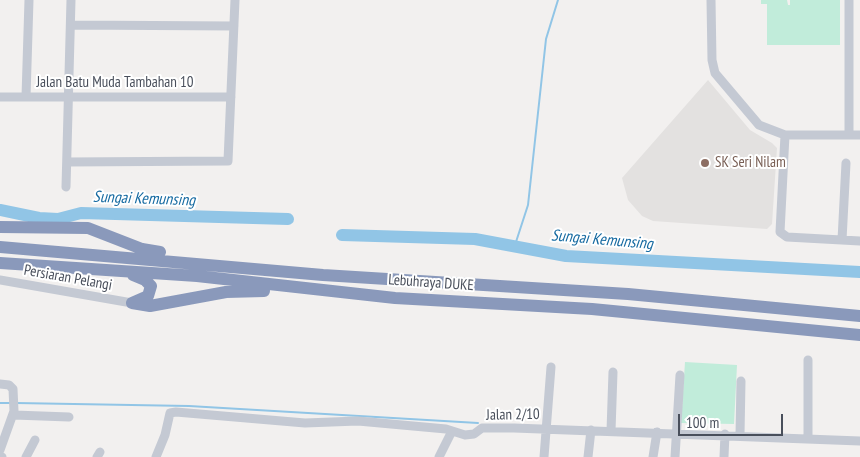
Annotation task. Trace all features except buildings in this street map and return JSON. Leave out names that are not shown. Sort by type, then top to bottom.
[{"type":"highway","points":[[0,227],[88,228],[142,249],[308,274]]},
{"type":"highway","name":"Lebuhraya DUKE","points":[[0,247],[308,274],[628,294],[860,316]]},
{"type":"highway","name":"Lebuhraya DUKE","points":[[0,262],[197,276],[394,298],[592,309],[860,335]]},
{"type":"highway","points":[[124,272],[145,280],[150,286],[148,296],[132,303]]},
{"type":"highway","points":[[132,303],[150,306],[226,292],[304,289]]},
{"type":"street","points":[[26,97],[29,0]]},
{"type":"street","points":[[66,187],[71,0]]},
{"type":"street","points":[[67,162],[228,161],[235,0]]},
{"type":"street","points":[[712,0],[712,60],[715,73],[759,125],[785,135],[860,135]]},
{"type":"street","points":[[849,0],[849,135]]},
{"type":"street","points":[[71,25],[234,26]]},
{"type":"street","points":[[849,65],[860,65]]},
{"type":"street","name":"Jalan Batu Muda Tambahan 10","points":[[0,97],[230,97]]},
{"type":"street","points":[[785,135],[780,232],[787,237],[860,241]]},
{"type":"street","points":[[842,240],[846,163]]},
{"type":"street","name":"Persiaran Pelangi","points":[[0,280],[132,303]]},
{"type":"street","points":[[808,360],[808,438]]},
{"type":"street","points":[[544,457],[548,428],[551,367]]},
{"type":"street","points":[[611,431],[613,372]]},
{"type":"street","points":[[675,457],[680,375]]},
{"type":"street","points":[[740,435],[741,381]]},
{"type":"street","points":[[0,384],[9,385],[14,394],[14,413],[0,450]]},
{"type":"street","name":"Jalan 2/10","points":[[156,457],[165,435],[170,413],[185,412],[236,419],[305,423],[358,421],[452,431],[464,435],[474,434],[482,428],[548,428],[860,441]]},
{"type":"street","points":[[14,413],[69,417]]},
{"type":"street","points":[[588,457],[591,430]]},
{"type":"street","points":[[439,457],[452,431]]},
{"type":"street","points":[[653,457],[657,432]]},
{"type":"street","points":[[724,457],[725,434]]},
{"type":"street","points":[[26,457],[35,440]]},
{"type":"shaded area","name":"SK Seri Nilam","points":[[708,80],[750,130],[777,148],[772,224],[767,229],[653,221],[642,216],[628,200],[622,178]]},
{"type":"green space","points":[[761,0],[787,0],[788,5],[790,5],[790,0],[840,0],[840,45],[767,45],[767,4],[761,4]]},
{"type":"green space","points":[[685,362],[737,365],[734,424],[681,423]]},
{"type":"waterway","points":[[515,245],[528,205],[546,39],[558,0]]},
{"type":"waterway","name":"Sungai Kemunsing","points":[[0,210],[39,218],[58,219],[81,213],[288,219]]},
{"type":"waterway","name":"Sungai Kemunsing","points":[[342,235],[475,239],[566,256],[860,272]]},
{"type":"waterway","points":[[0,403],[11,403]]},
{"type":"waterway","points":[[16,403],[189,406],[478,423]]},
{"type":"place","name":"SK Seri Nilam","points":[[705,163]]}]
